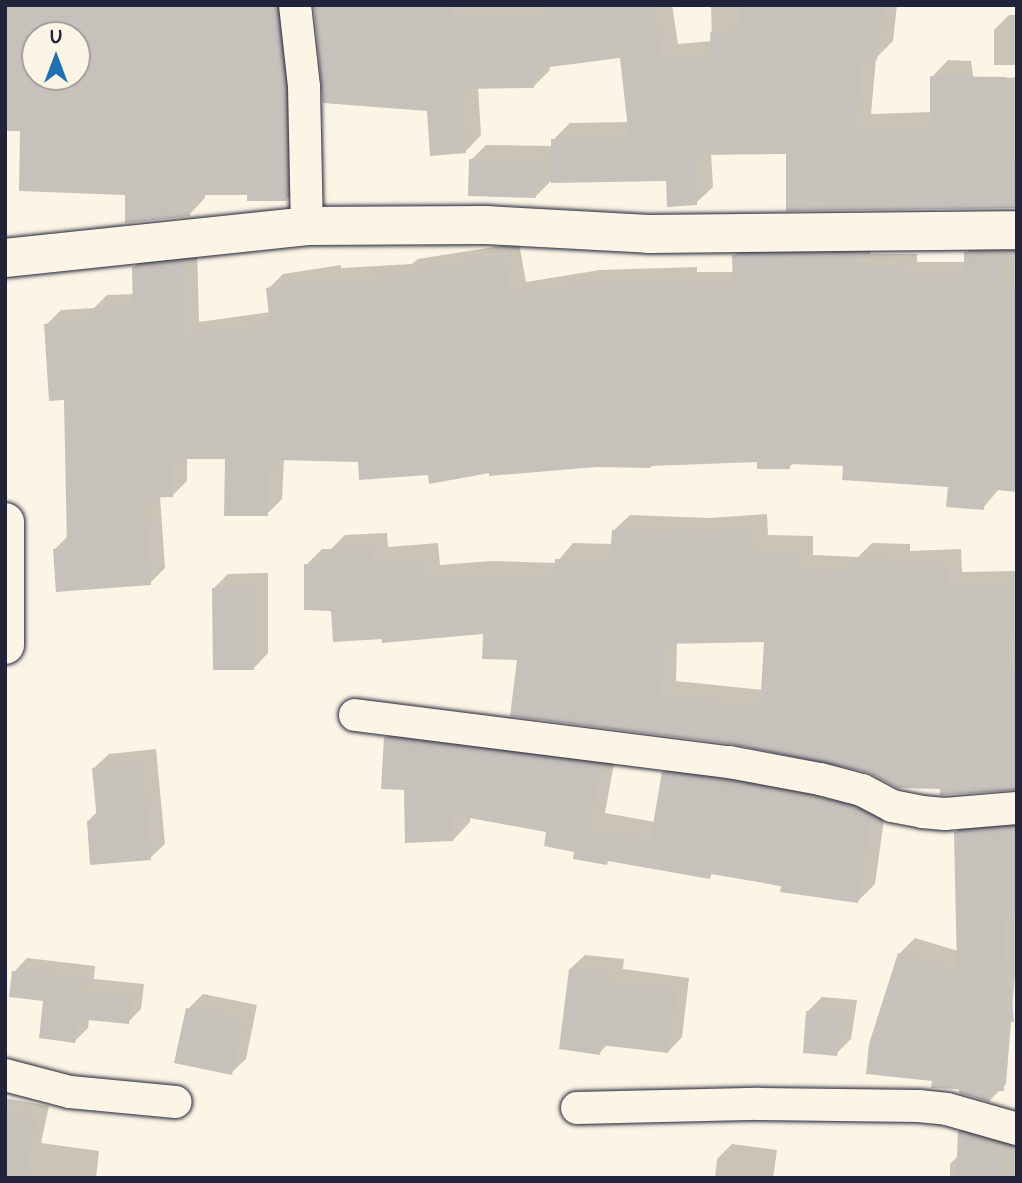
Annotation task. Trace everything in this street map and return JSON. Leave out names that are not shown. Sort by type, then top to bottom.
[{"type":"street","points":[[295,5],[304,87],[307,226]]},
{"type":"street","points":[[5,258],[307,226],[485,225],[649,234],[1017,230]]},
{"type":"street","points":[[5,522],[5,645]]},
{"type":"street","points":[[355,715],[729,762],[820,779],[862,790],[892,806],[922,812],[945,814],[1017,808]]},
{"type":"street","points":[[5,1075],[70,1092],[176,1102]]},
{"type":"street","points":[[578,1108],[759,1104],[919,1106],[947,1109],[1017,1129]]},
{"type":"building","points":[[5,5],[277,5],[286,88],[287,201],[247,201],[247,195],[190,195],[190,216],[125,223],[125,195],[19,191],[20,131],[5,131]]},
{"type":"building","points":[[314,5],[453,5],[452,19],[545,18],[543,5],[654,5],[661,60],[711,55],[710,32],[739,31],[739,5],[883,5],[877,60],[862,58],[855,130],[930,128],[930,76],[1007,77],[1007,159],[1017,159],[1017,208],[786,211],[786,154],[694,155],[697,205],[667,207],[666,181],[551,183],[551,139],[629,138],[620,58],[534,69],[534,88],[461,89],[466,153],[430,156],[427,111],[323,103]]},
{"type":"building","points":[[469,159],[537,161],[536,198],[468,196]]},
{"type":"building","points":[[964,252],[991,252],[991,258],[1001,258],[1001,286],[1017,288],[1017,492],[986,489],[984,510],[946,507],[948,487],[842,480],[843,466],[790,464],[790,469],[757,469],[757,462],[651,468],[596,467],[489,476],[489,473],[429,484],[428,475],[359,480],[358,462],[278,460],[278,467],[268,467],[268,516],[224,516],[225,459],[172,459],[173,497],[144,498],[151,585],[56,592],[53,549],[67,548],[64,400],[49,401],[44,324],[90,321],[90,310],[133,308],[132,267],[183,261],[184,336],[270,325],[266,288],[326,279],[326,282],[401,278],[401,273],[504,257],[511,296],[584,284],[628,282],[683,281],[683,286],[733,286],[732,255],[856,254],[856,268],[903,268],[903,277],[964,277]]},
{"type":"building","points":[[612,530],[692,533],[752,530],[752,551],[798,552],[797,570],[854,573],[854,559],[895,559],[895,566],[946,565],[947,587],[1007,586],[1010,670],[1017,670],[1017,790],[940,795],[940,789],[898,788],[867,772],[732,744],[510,716],[517,660],[482,659],[483,634],[382,643],[382,639],[333,642],[331,611],[304,610],[304,564],[328,565],[327,551],[372,548],[373,562],[423,559],[424,580],[473,577],[554,579],[555,559],[610,560]],"holes":[[[764,642],[760,707],[661,697],[662,644]]]},
{"type":"building","points":[[254,587],[254,670],[213,670],[212,588]]},
{"type":"building","points":[[384,737],[600,764],[589,830],[650,842],[662,772],[726,780],[855,807],[871,815],[858,903],[780,892],[781,886],[711,874],[710,879],[608,861],[607,865],[573,859],[574,852],[544,846],[546,832],[453,815],[453,841],[405,843],[404,790],[381,789]]},
{"type":"building","points":[[142,763],[151,860],[90,865],[87,821],[97,820],[92,768]]},
{"type":"building","points":[[1017,826],[1017,916],[1004,916],[1006,988],[1011,988],[1014,1022],[1007,1022],[1004,1091],[991,1091],[990,1102],[959,1093],[959,1089],[931,1088],[932,1081],[866,1074],[869,1044],[898,953],[957,971],[954,832]]},
{"type":"building","points":[[569,969],[610,974],[609,984],[676,992],[668,1053],[601,1045],[600,1055],[559,1049]]},
{"type":"building","points":[[12,971],[83,978],[81,992],[131,997],[129,1024],[78,1019],[75,1043],[39,1038],[43,1001],[9,997]]},
{"type":"building","points":[[186,1008],[243,1020],[232,1075],[174,1063]]},
{"type":"building","points":[[806,1011],[843,1014],[837,1056],[803,1053]]},
{"type":"building","points":[[5,1113],[36,1119],[25,1178],[5,1178]]},
{"type":"building","points":[[958,1131],[987,1140],[986,1151],[1002,1152],[1001,1178],[956,1178]]}]
